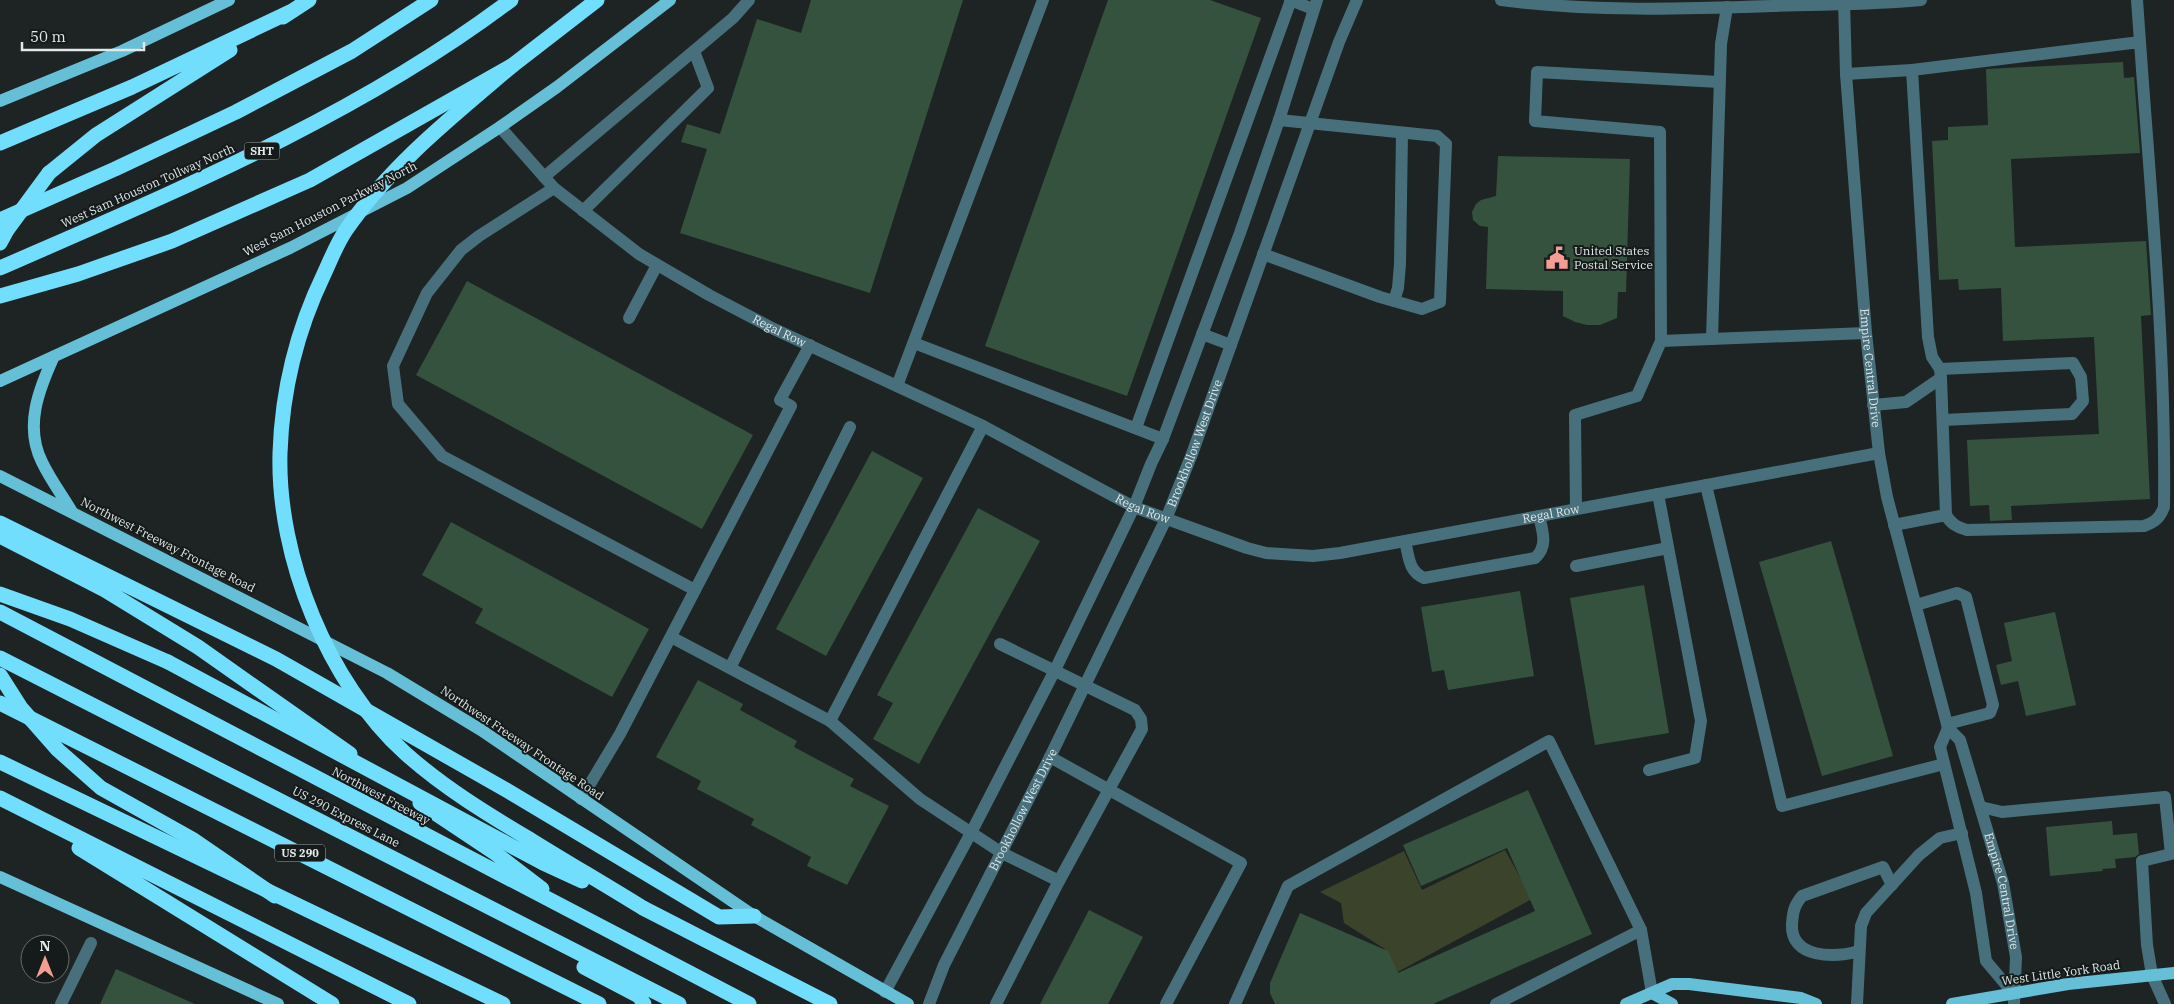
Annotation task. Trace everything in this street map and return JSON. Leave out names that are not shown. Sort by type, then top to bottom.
[{"type":"highway","points":[[0,243],[7,230],[49,174],[96,135],[309,0]]},
{"type":"highway","points":[[0,220],[236,112],[352,51],[431,0]]},
{"type":"highway","points":[[597,0],[513,65],[399,165],[368,200],[344,233],[308,305],[296,343],[286,398],[280,454],[283,506],[293,556],[304,593],[326,646],[350,688],[381,729],[406,753],[466,801],[643,908]]},
{"type":"highway","name":"West Sam Houston Tollway North","points":[[0,268],[184,188],[285,139],[339,110],[406,70],[509,1]]},
{"type":"highway","points":[[0,142],[132,87],[292,12]]},
{"type":"highway","points":[[0,296],[78,274],[172,241],[310,180],[513,65]]},
{"type":"highway","points":[[4,532],[276,659],[508,791],[719,917],[754,916]]},
{"type":"highway","points":[[4,532],[105,590],[198,647],[494,853],[582,918]]},
{"type":"highway","points":[[0,594],[70,618],[168,662],[543,863],[643,908],[830,1004]]},
{"type":"highway","name":"Northwest Freeway","points":[[0,612],[749,1004]]},
{"type":"highway","name":"US 290 Express Lane","points":[[0,658],[679,1004]]},
{"type":"highway","points":[[0,675],[21,708],[58,750],[100,788],[192,839],[275,896]]},
{"type":"highway","name":"US 290","points":[[0,703],[599,1004]]},
{"type":"highway","points":[[0,762],[275,896],[503,1004]]},
{"type":"highway","points":[[0,799],[332,1004]]},
{"type":"highway","points":[[0,799],[409,1004]]},
{"type":"highway","points":[[414,868],[567,958],[638,996],[644,1004]]},
{"type":"main road","points":[[0,101],[122,50],[228,0]]},
{"type":"main road","name":"West Sam Houston Parkway North","points":[[0,381],[290,248],[407,188],[500,127],[605,52],[670,0]]},
{"type":"main road","points":[[54,356],[40,388],[34,412],[34,438],[41,461],[72,512]]},
{"type":"main road","name":"Northwest Freeway Frontage Road","points":[[0,476],[387,673],[481,730],[754,916],[908,1004]]},
{"type":"main road","points":[[0,877],[278,1004]]},
{"type":"main road","name":"West Little York Road","points":[[1952,1004],[2013,998],[2174,973]]},
{"type":"main road","points":[[1626,1004],[1672,984],[1689,984],[1801,998],[1816,1004]]},
{"type":"main road","points":[[1652,993],[1672,1004]]},
{"type":"street","points":[[544,177],[733,18],[749,0]]},
{"type":"street","points":[[897,386],[1043,0]]},
{"type":"street","points":[[885,992],[972,831],[1055,670],[1134,508],[1151,464],[1163,440],[1279,120],[1315,4],[1290,0],[1136,428]]},
{"type":"street","name":"Brookhollow West Drive","points":[[929,1004],[944,966],[1050,757],[1166,519],[1192,454],[1339,42],[1357,0]]},
{"type":"street","points":[[1501,0],[1541,5],[1613,4],[1728,7],[1921,0]]},
{"type":"street","points":[[1912,70],[1928,337],[1932,357],[1940,373],[1946,515],[1950,522],[1967,530],[2144,526],[2154,522],[2161,516],[2164,507],[2164,446],[2159,302],[2137,0]]},
{"type":"street","name":"Empire Central Drive","points":[[1844,2],[1846,74],[1866,333],[1879,453],[1894,525],[1947,726],[1960,740],[2003,883],[2016,957],[2013,998]]},
{"type":"street","points":[[1712,339],[1721,44],[1728,7]]},
{"type":"street","points":[[1846,74],[1912,70],[2140,42]]},
{"type":"street","points":[[583,211],[708,88],[694,51]]},
{"type":"street","points":[[1576,509],[1574,415],[1637,396],[1661,341],[1660,132],[1535,122],[1537,72],[1720,82]]},
{"type":"street","points":[[1263,254],[1394,301],[1422,309],[1440,302],[1446,144],[1437,136],[1279,120]]},
{"type":"street","name":"Regal Row","points":[[500,127],[554,188],[639,254],[709,295],[810,346],[983,426],[1134,508],[1247,548],[1289,556],[1340,553],[1879,453]]},
{"type":"street","points":[[1394,301],[1398,288],[1400,264],[1402,133]]},
{"type":"street","points":[[554,188],[460,250],[427,293],[393,366],[398,404],[442,456],[695,590]]},
{"type":"street","points":[[629,318],[657,265]]},
{"type":"street","points":[[1661,341],[1866,333]]},
{"type":"street","points":[[1202,334],[1231,345]]},
{"type":"street","points":[[914,343],[1163,440]]},
{"type":"street","points":[[581,799],[620,734],[790,406],[780,400],[810,346]]},
{"type":"street","points":[[1873,405],[1906,402],[1940,373],[2073,362],[2081,377],[2083,401],[2072,414],[1943,420]]},
{"type":"street","points":[[830,721],[983,426]]},
{"type":"street","points":[[730,668],[850,427]]},
{"type":"street","points":[[1706,485],[1782,806],[1944,764]]},
{"type":"street","points":[[1649,770],[1695,758],[1701,721],[1658,494]]},
{"type":"street","points":[[1894,525],[1946,515]]},
{"type":"street","points":[[1406,541],[1411,568],[1424,578],[1535,558],[1542,552],[1544,543],[1539,516]]},
{"type":"street","points":[[1576,566],[1668,548]]},
{"type":"street","points":[[1916,605],[1957,593],[1966,597],[1993,705],[1990,713],[1947,726],[1940,747],[1976,893],[1986,961],[2013,998]]},
{"type":"street","points":[[671,637],[830,721],[920,799],[1002,852],[1059,881]]},
{"type":"street","points":[[996,1004],[1059,881],[1142,729],[1141,719],[1136,710],[1000,644]]},
{"type":"street","points":[[1235,1004],[1288,886],[1549,741],[1641,930],[1652,993]]},
{"type":"street","points":[[1050,757],[1241,863],[1166,1004]]},
{"type":"street","points":[[1981,807],[2002,812],[2165,797],[2171,854],[2142,861],[2147,945],[2152,975],[2165,1004]]},
{"type":"street","points":[[1857,1004],[1861,926],[1866,913],[1919,855],[1940,838],[1962,833]]},
{"type":"street","points":[[1859,951],[1846,955],[1813,953],[1797,945],[1792,932],[1793,907],[1802,896],[1883,867],[1892,885]]},
{"type":"street","points":[[1496,1004],[1641,930]]},
{"type":"street","points":[[60,1004],[91,943]]},
{"type":"green space","points":[[1505,850],[1532,899],[1392,975],[1381,962],[1385,949],[1344,923],[1341,903],[1320,892],[1404,851],[1422,890]]},
{"type":"building","points":[[811,0],[963,0],[870,293],[680,233],[707,149],[681,142],[687,124],[720,134],[757,19],[801,33]]},
{"type":"building","points":[[1108,0],[1210,0],[1261,18],[1127,396],[985,346]]},
{"type":"building","points":[[2123,62],[2124,78],[2134,77],[2140,153],[2011,159],[2015,247],[2146,241],[2151,315],[2141,316],[2150,499],[2011,506],[2012,520],[1990,521],[1989,505],[1970,506],[1967,440],[2099,434],[2094,337],[2003,341],[2001,288],[1959,290],[1958,279],[1939,280],[1932,141],[1948,140],[1948,127],[1988,125],[1986,69]]},
{"type":"building","name":"United States Postal Service","points":[[1498,156],[1630,159],[1626,292],[1618,292],[1617,318],[1600,325],[1587,325],[1563,316],[1563,291],[1486,289],[1488,227],[1480,226],[1473,220],[1472,212],[1476,204],[1481,200],[1496,196]]},
{"type":"building","points":[[467,281],[753,435],[702,529],[416,375]]},
{"type":"building","points":[[872,451],[923,478],[826,656],[776,629]]},
{"type":"building","points":[[978,508],[1040,541],[919,764],[873,739],[893,703],[877,695]]},
{"type":"building","points":[[451,522],[649,629],[612,697],[475,623],[483,609],[422,575]]},
{"type":"building","points":[[1831,541],[1893,756],[1822,776],[1759,562]]},
{"type":"building","points":[[1644,585],[1669,733],[1595,745],[1570,598]]},
{"type":"building","points":[[1520,591],[1534,676],[1448,690],[1444,670],[1432,672],[1421,607]]},
{"type":"building","points":[[2055,612],[2076,705],[2026,716],[2018,681],[2001,685],[1996,665],[2012,661],[2004,623]]},
{"type":"building","points":[[698,680],[743,704],[740,710],[797,741],[794,747],[854,779],[850,786],[889,806],[847,885],[807,866],[811,857],[751,825],[754,819],[697,789],[701,781],[656,757]]},
{"type":"building","points":[[1528,790],[1592,934],[1433,1004],[1275,1004],[1270,993],[1270,983],[1300,913],[1388,951],[1398,973],[1535,911],[1507,848],[1421,886],[1403,845]]},
{"type":"building","points":[[2112,821],[2113,835],[2137,833],[2139,854],[2135,857],[2115,859],[2116,868],[2050,876],[2046,827]]},
{"type":"building","points":[[1089,910],[1143,937],[1108,1004],[1040,1004]]},
{"type":"building","points":[[116,969],[195,1004],[100,1004]]},
{"type":"place","name":"United States Postal Service","points":[[1557,258]]}]
